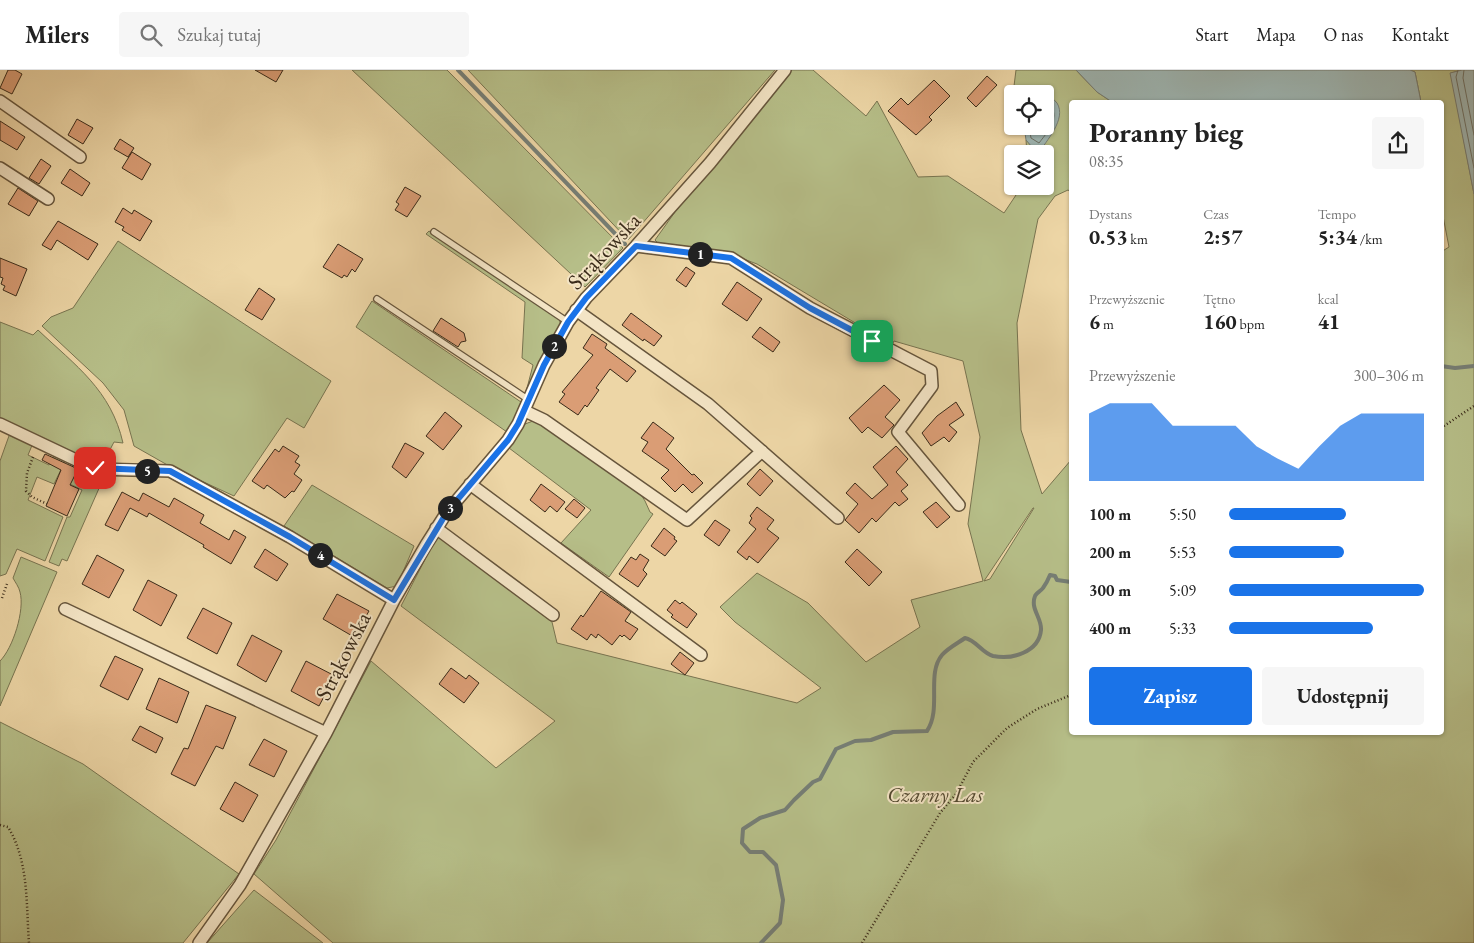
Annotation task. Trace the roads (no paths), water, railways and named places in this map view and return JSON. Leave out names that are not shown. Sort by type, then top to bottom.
[{"type":"street","name":"Strąkowska","points":[[199,943],[240,885],[326,733],[394,600],[436,528],[447,512],[508,440],[527,406],[553,347],[576,310],[710,163],[785,70]]},
{"type":"street","points":[[0,101],[80,157]]},
{"type":"street","points":[[0,168],[48,199]]},
{"type":"street","points":[[636,246],[731,258],[810,308],[931,371],[932,386],[898,432],[959,505]]},
{"type":"street","points":[[576,310],[708,404],[838,518]]},
{"type":"street","points":[[527,406],[544,420],[687,520],[762,451]]},
{"type":"street","points":[[0,424],[95,468],[170,471],[290,537],[394,600]]},
{"type":"street","points":[[470,484],[701,656]]},
{"type":"street","points":[[436,528],[553,616]]},
{"type":"street","name":"Strąkowska","points":[[65,608],[326,733]]},
{"type":"lane","points":[[434,232],[568,322]]},
{"type":"lane","points":[[377,299],[527,406]]},
{"type":"water","points":[[1076,70],[1410,70],[1415,72],[1421,100],[1109,100],[1097,92]]},
{"type":"water","points":[[1474,70],[1474,194],[1450,73]]},
{"type":"water","points":[[1054,100],[1059,109],[1054,130]]},
{"type":"water","points":[[1025,135],[1051,135],[1044,145],[1030,145],[1026,140]]},
{"type":"waterway","points":[[458,70],[625,244]]},
{"type":"waterway","points":[[1444,366],[1455,368],[1474,366]]},
{"type":"waterway","points":[[761,943],[780,923],[783,900],[776,865],[763,852],[750,852],[742,843],[743,829],[760,818],[785,810],[813,782],[820,779],[836,749],[855,741],[871,740],[893,732],[927,731],[933,713],[935,672],[937,663],[944,652],[965,638],[993,656],[1008,657],[1023,653],[1035,644],[1041,630],[1034,605],[1036,595],[1043,588],[1050,575],[1055,576],[1057,580],[1069,582]]},
{"type":"park label","name":"Czarny Las","points":[[935,794]]}]
